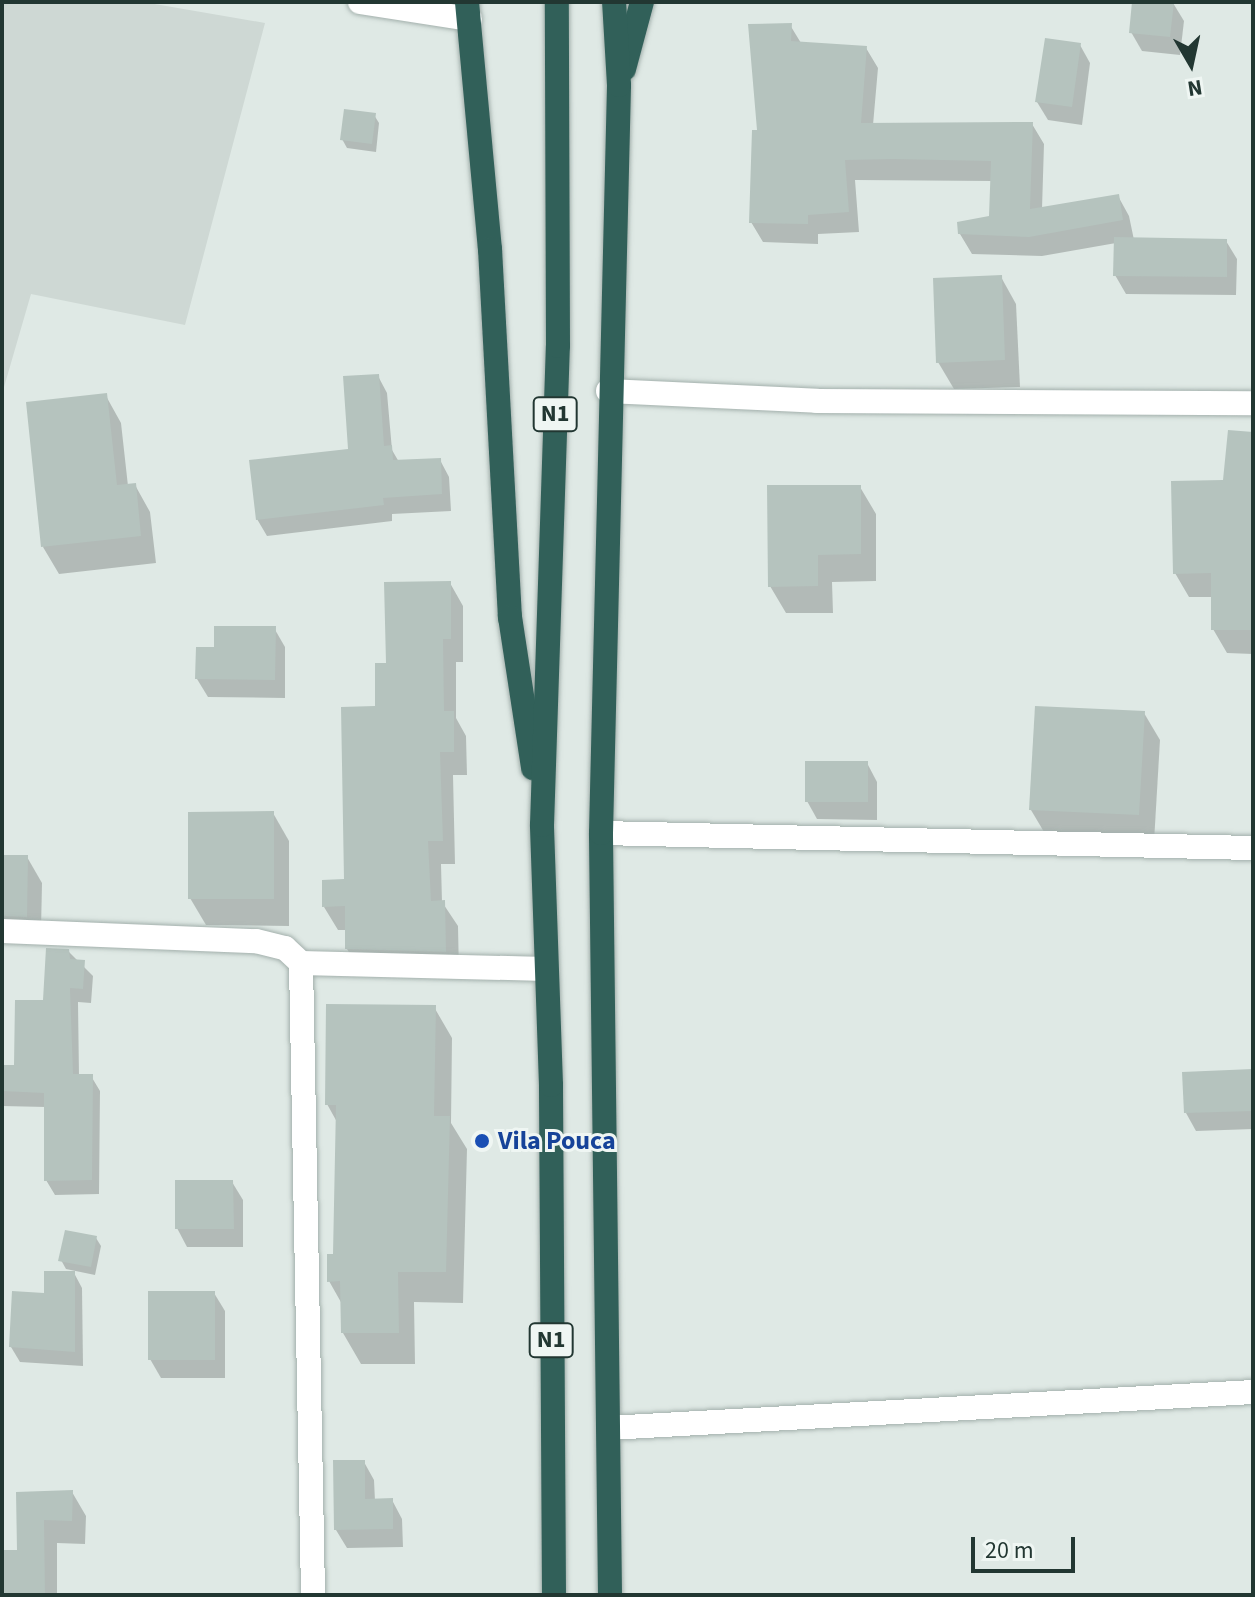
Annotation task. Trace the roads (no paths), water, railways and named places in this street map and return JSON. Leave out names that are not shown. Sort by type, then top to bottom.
[{"type":"highway","name":"N1","points":[[554,1595],[542,825],[558,346],[557,2]]},
{"type":"highway","name":"N1","points":[[610,1595],[601,833],[608,391],[619,85],[614,2]]},
{"type":"highway","points":[[619,85],[642,2]]},
{"type":"highway","points":[[468,11],[490,249],[510,617],[542,825]]},
{"type":"street","points":[[360,2],[468,11]]},
{"type":"street","points":[[608,391],[817,401],[1253,403]]},
{"type":"street","points":[[601,833],[1253,848]]},
{"type":"street","points":[[2,931],[256,941],[285,948],[301,963],[546,969]]},
{"type":"street","points":[[301,963],[313,1595]]},
{"type":"street","points":[[609,1428],[1253,1392]]},
{"type":"place","name":"Vila Pouca","points":[[482,1141]]}]
